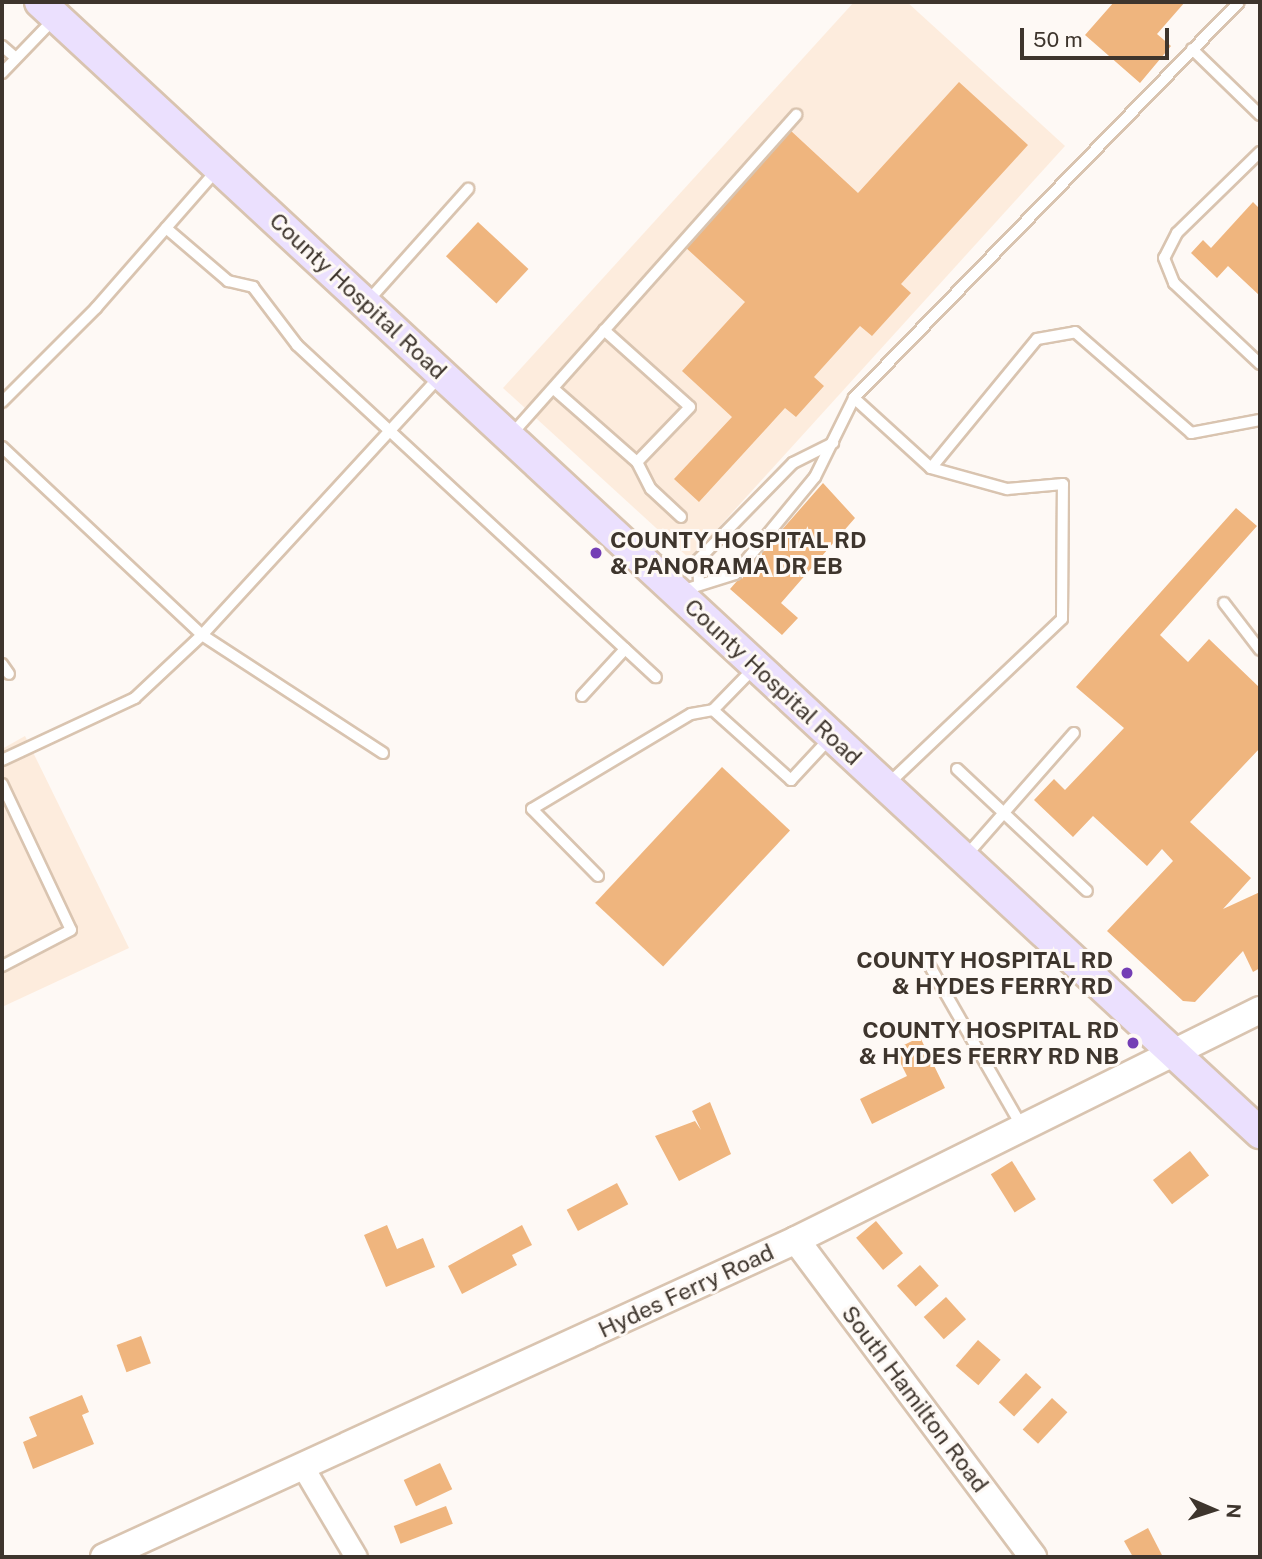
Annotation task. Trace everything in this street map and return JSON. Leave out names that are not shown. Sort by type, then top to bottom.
[{"type":"main road","name":"County Hospital Road","points":[[48,9],[509,437],[688,588],[756,666],[1260,1133]]},
{"type":"street","name":"Hydes Ferry Road","points":[[104,1557],[304,1469],[796,1240],[1170,1050],[1260,1010]]},
{"type":"street","name":"South Hamilton Road","points":[[796,1240],[1033,1557]]},
{"type":"street","points":[[304,1469],[356,1557]]},
{"type":"lane","points":[[688,588],[735,574],[815,477],[854,398],[1239,2]]},
{"type":"lane","points":[[2,73],[16,58],[48,9]]},
{"type":"lane","points":[[2,46],[16,58]]},
{"type":"lane","points":[[1192,49],[1260,115]]},
{"type":"lane","points":[[509,437],[555,390],[604,330],[796,115]]},
{"type":"lane","points":[[1260,152],[1177,233],[1164,258],[1174,283],[1260,364]]},
{"type":"lane","points":[[2,402],[166,228],[219,167]]},
{"type":"lane","points":[[366,304],[468,189]]},
{"type":"lane","points":[[166,228],[228,281],[253,286],[297,345],[656,677]]},
{"type":"lane","points":[[604,330],[690,407],[637,462]]},
{"type":"lane","points":[[931,468],[1037,339],[1075,332],[1191,433],[1260,420]]},
{"type":"lane","points":[[2,760],[135,698],[202,635],[442,374]]},
{"type":"lane","points":[[555,390],[637,462],[651,489],[681,517]]},
{"type":"lane","points":[[854,398],[931,468],[1007,489],[1063,484],[1062,619],[886,786]]},
{"type":"lane","points":[[688,588],[698,560],[793,463],[833,443]]},
{"type":"lane","points":[[2,447],[202,635],[383,753]]},
{"type":"lane","points":[[1224,603],[1260,650]]},
{"type":"lane","points":[[582,696],[625,649]]},
{"type":"lane","points":[[2,664],[9,674]]},
{"type":"lane","points":[[598,876],[532,809],[691,714],[713,710],[756,666]]},
{"type":"lane","points":[[713,710],[792,780],[832,736]]},
{"type":"lane","points":[[963,859],[1074,733]]},
{"type":"lane","points":[[957,769],[1087,891]]},
{"type":"lane","points":[[2,784],[71,930],[2,966]]},
{"type":"lane","points":[[927,961],[1021,1125]]},
{"type":"shaded area","points":[[854,2],[907,2],[1065,146],[690,559],[503,388]]},
{"type":"shaded area","points":[[25,736],[129,948],[2,1007],[2,749]]},
{"type":"building","points":[[1114,2],[1185,2],[1157,34],[1171,46],[1140,83],[1085,35]]},
{"type":"building","points":[[959,82],[1028,145],[901,284],[911,293],[872,336],[860,326],[814,377],[824,386],[796,417],[785,408],[699,502],[674,479],[732,417],[682,371],[745,302],[684,246],[790,130],[858,193]]},
{"type":"building","points":[[1253,202],[1260,209],[1260,296],[1228,266],[1217,278],[1191,253],[1203,240],[1211,248]]},
{"type":"building","points":[[478,222],[528,269],[496,303],[446,256]]},
{"type":"building","points":[[823,483],[855,518],[781,603],[798,618],[782,635],[730,589]]},
{"type":"building","points":[[1236,508],[1257,526],[1160,635],[1188,662],[1209,639],[1260,688],[1260,748],[1190,822],[1251,878],[1223,909],[1260,892],[1260,968],[1253,972],[1243,951],[1195,1002],[1183,1001],[1107,931],[1173,861],[1162,849],[1147,866],[1093,816],[1073,837],[1034,800],[1054,779],[1065,790],[1124,728],[1076,687]]},
{"type":"building","points":[[722,767],[790,830],[663,966],[595,903]]},
{"type":"building","points":[[920,1037],[945,1088],[872,1124],[860,1099],[907,1076],[894,1050]]},
{"type":"building","points":[[710,1102],[731,1154],[679,1181],[655,1136],[695,1121],[701,1130],[692,1111]]},
{"type":"building","points":[[1190,1151],[1209,1175],[1172,1204],[1153,1180]]},
{"type":"building","points":[[1012,1161],[1036,1199],[1015,1212],[991,1174]]},
{"type":"building","points":[[617,1183],[628,1204],[578,1231],[567,1210]]},
{"type":"building","points":[[876,1221],[903,1253],[883,1270],[856,1238]]},
{"type":"building","points":[[387,1225],[397,1249],[423,1238],[435,1267],[386,1287],[364,1235]]},
{"type":"building","points":[[522,1225],[532,1245],[512,1255],[517,1265],[462,1294],[448,1266]]},
{"type":"building","points":[[920,1265],[939,1286],[916,1307],[897,1286]]},
{"type":"building","points":[[946,1297],[966,1319],[944,1339],[924,1317]]},
{"type":"building","points":[[141,1336],[151,1363],[126,1372],[117,1345]]},
{"type":"building","points":[[978,1340],[1001,1360],[978,1385],[956,1366]]},
{"type":"building","points":[[1026,1373],[1041,1387],[1014,1417],[999,1402]]},
{"type":"building","points":[[82,1395],[89,1412],[82,1415],[94,1444],[33,1469],[23,1442],[37,1436],[29,1417]]},
{"type":"building","points":[[1052,1398],[1067,1412],[1038,1444],[1023,1429]]},
{"type":"building","points":[[440,1463],[452,1489],[416,1506],[404,1480]]},
{"type":"building","points":[[446,1506],[453,1524],[401,1544],[394,1526]]},
{"type":"building","points":[[1148,1528],[1163,1557],[1133,1557],[1124,1541]]},
{"type":"place","name":"COUNTY HOSPITAL RD & PANORAMA DR EB","points":[[596,553]]},
{"type":"place","name":"COUNTY HOSPITAL RD & HYDES FERRY RD","points":[[1127,973]]},
{"type":"place","name":"COUNTY HOSPITAL RD & HYDES FERRY RD NB","points":[[1133,1043]]}]
